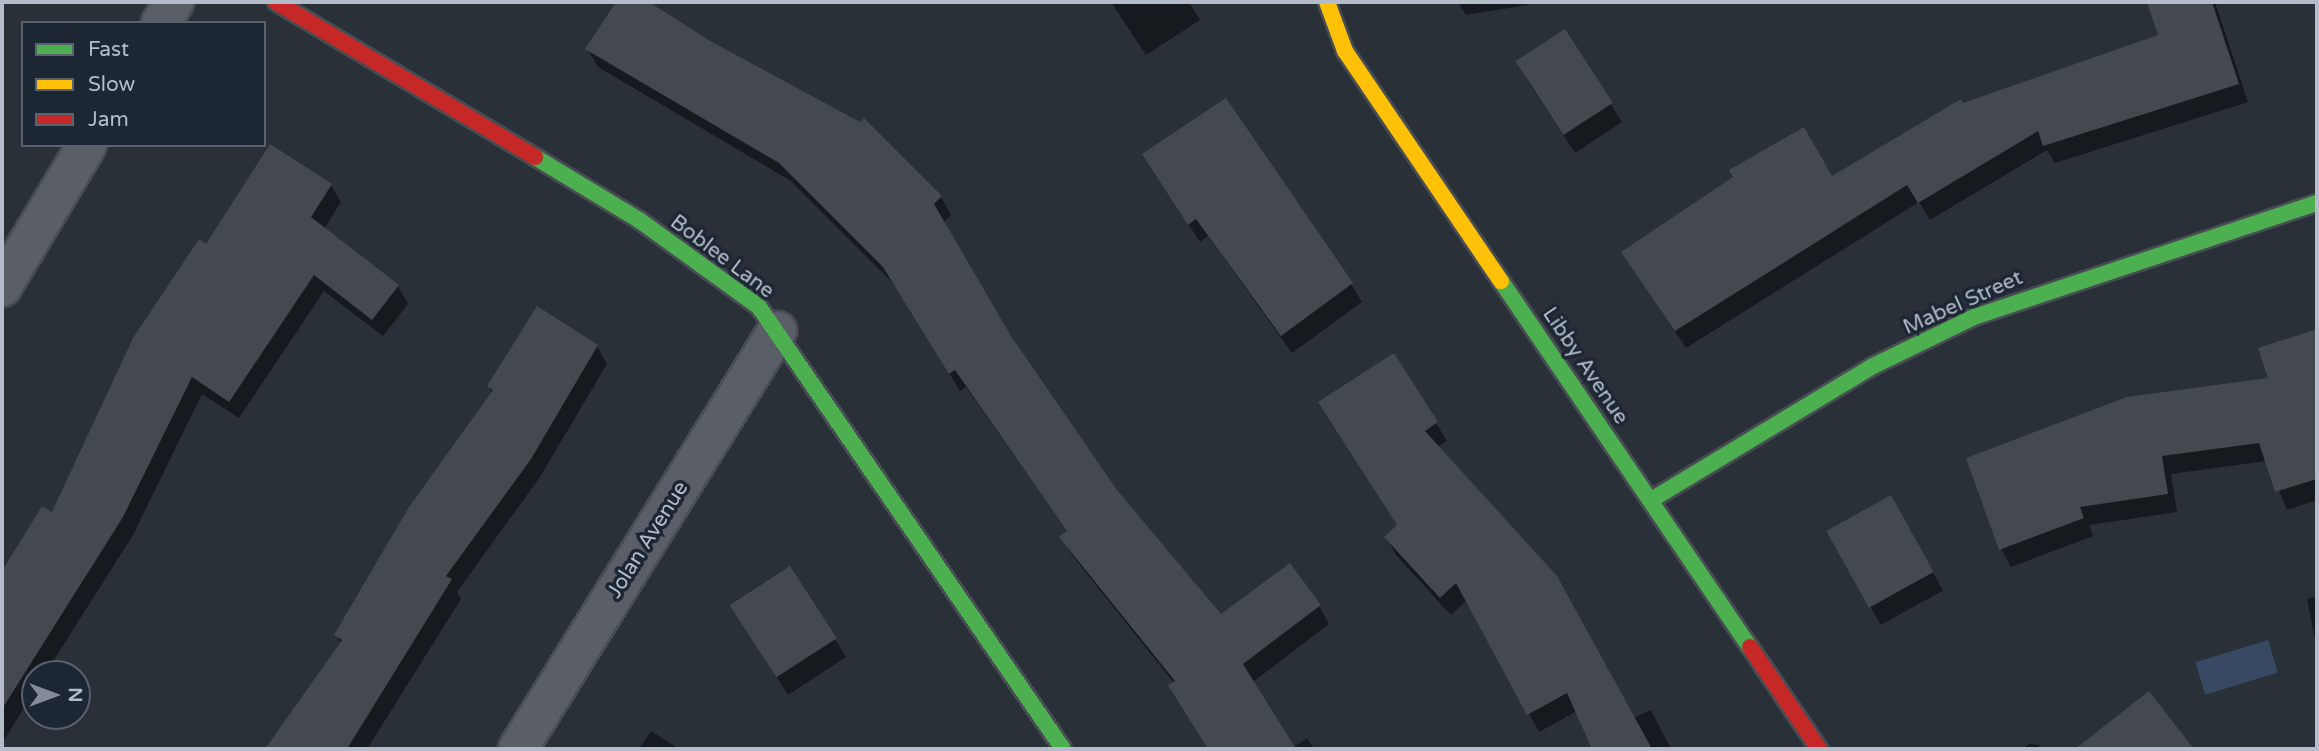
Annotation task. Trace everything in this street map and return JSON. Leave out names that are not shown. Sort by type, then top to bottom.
[{"type":"street","points":[[162,21],[174,2]]},
{"type":"street","name":"Boblee Lane","points":[[276,2],[639,220],[759,307],[1063,749]]},
{"type":"street","name":"Libby Avenue","points":[[1327,2],[1345,51],[1819,749]]},
{"type":"street","points":[[2,287],[86,147]]},
{"type":"street","name":"Mabel Street","points":[[1651,500],[1873,366],[1974,317],[2317,203]]},
{"type":"street","name":"Jolan Avenue","points":[[518,749],[777,331]]},
{"type":"water","points":[[2268,640],[2278,673],[2205,695],[2195,662]]},
{"type":"building","points":[[616,2],[649,2],[712,42],[860,122],[864,118],[942,196],[934,204],[1011,336],[1117,490],[1221,614],[1290,563],[1321,605],[1243,664],[1296,749],[1208,749],[1168,685],[1175,681],[1059,537],[1067,531],[955,370],[949,374],[883,267],[779,163],[585,49]]},
{"type":"building","points":[[2147,2],[2212,2],[2239,84],[2043,146],[2038,131],[1918,203],[1907,185],[1675,331],[1621,252],[1733,177],[1729,170],[1804,127],[1832,176],[1961,99],[1963,103],[2158,35]]},
{"type":"building","points":[[1565,29],[1613,103],[1563,135],[1516,61]]},
{"type":"building","points":[[1226,98],[1353,283],[1281,336],[1196,219],[1188,225],[1142,154]]},
{"type":"building","points":[[270,144],[332,184],[311,217],[399,285],[372,320],[314,275],[229,402],[192,377],[123,517],[33,660],[21,660],[21,679],[2,709],[2,571],[42,506],[52,512],[133,338],[199,239],[206,244]]},
{"type":"building","points":[[537,306],[598,345],[531,459],[446,576],[452,579],[347,749],[265,749],[342,640],[334,635],[409,507],[493,390],[487,386]]},
{"type":"building","points":[[2317,329],[2317,479],[2275,492],[2259,443],[2162,456],[2168,494],[2080,507],[2084,518],[1999,550],[1966,458],[2127,397],[2268,378],[2258,348]]},
{"type":"building","points":[[1394,353],[1438,422],[1425,431],[1557,576],[1652,749],[1592,749],[1567,693],[1527,715],[1456,583],[1440,598],[1384,537],[1397,525],[1318,402]]},
{"type":"building","points":[[1891,495],[1934,572],[1869,608],[1826,531]]},
{"type":"building","points":[[790,566],[837,638],[776,677],[730,605]]},
{"type":"building","points":[[2149,691],[2194,749],[2075,749]]},
{"type":"traffic: fast","points":[[535,157],[639,220],[759,307],[1063,749]]},
{"type":"traffic: fast","points":[[1651,500],[1873,366],[1974,317],[2317,203]]},
{"type":"traffic: fast","points":[[1501,281],[1750,647]]},
{"type":"traffic: slow","points":[[1327,2],[1345,51],[1501,281]]},
{"type":"traffic: jam","points":[[276,2],[535,157]]},
{"type":"traffic: jam","points":[[1750,647],[1819,749]]}]
